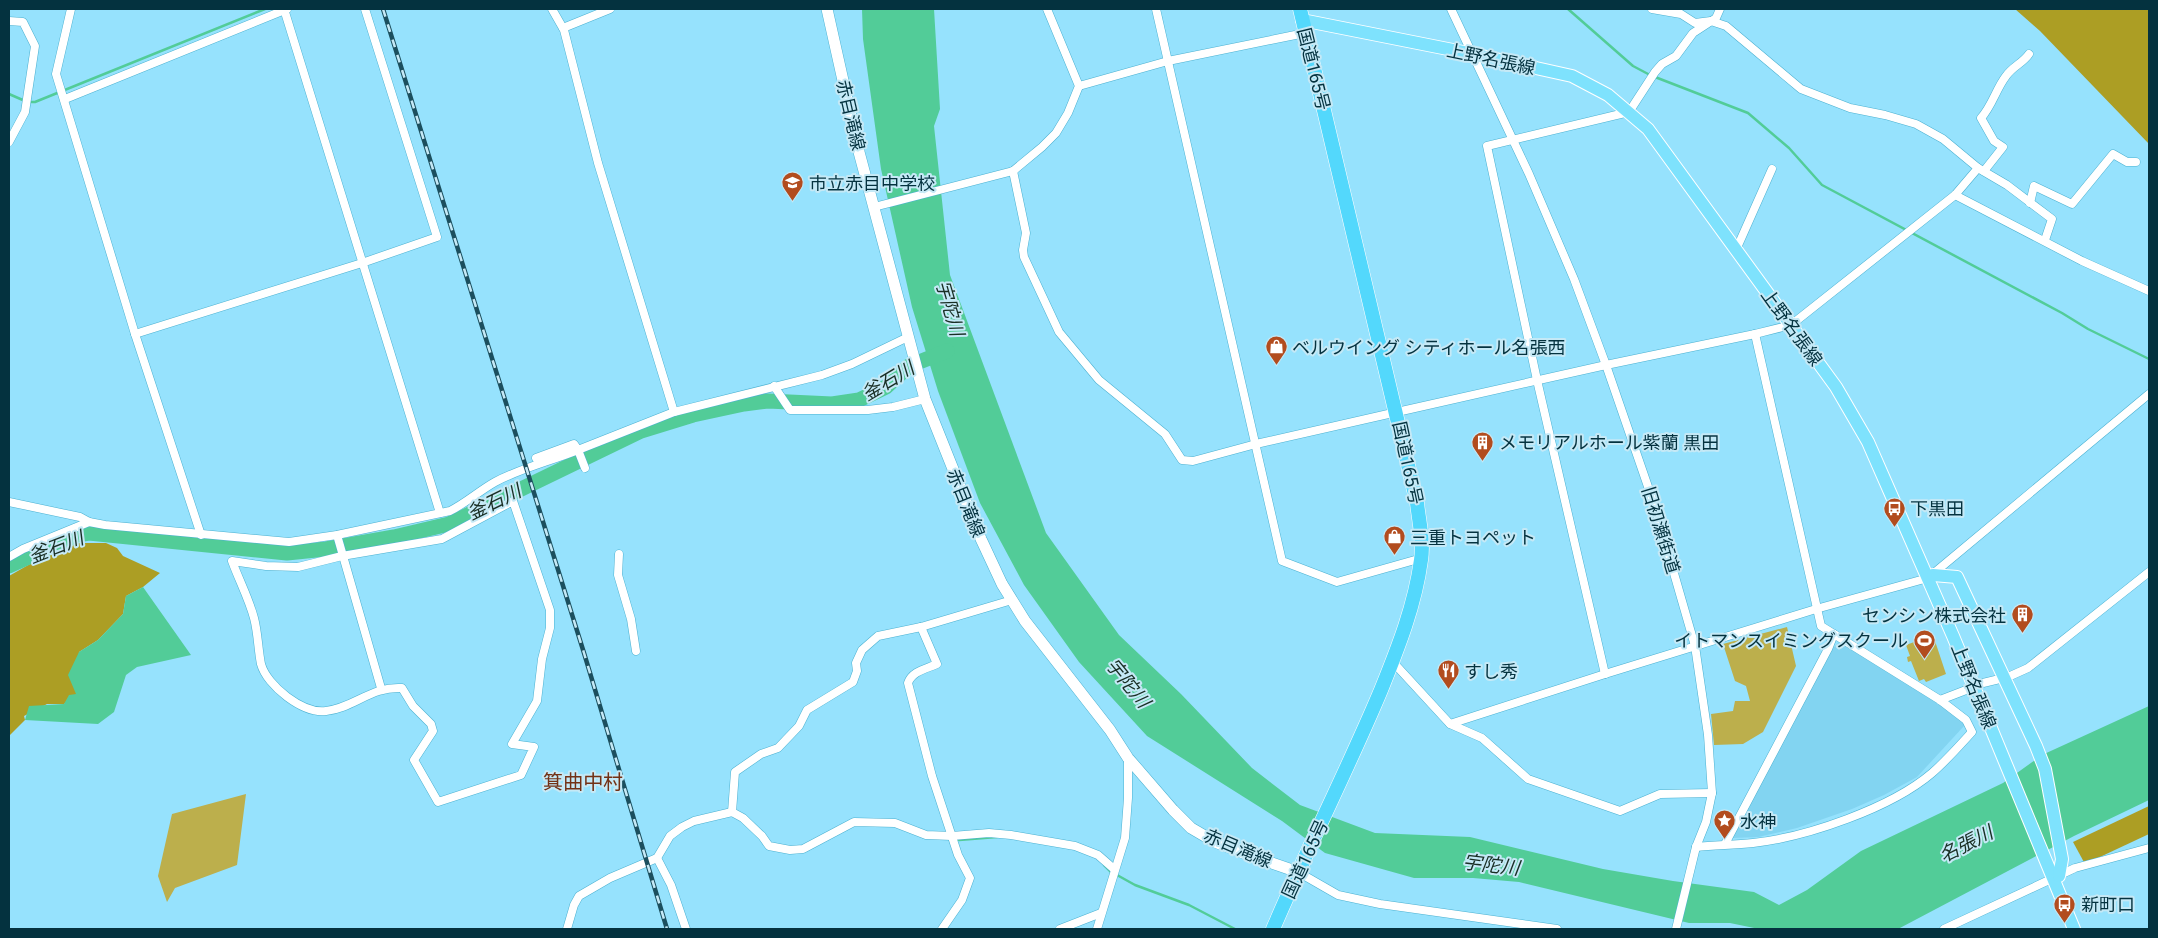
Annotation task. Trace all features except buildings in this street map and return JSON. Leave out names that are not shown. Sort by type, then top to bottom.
[{"type":"highway","name":"国道165号","points":[[1273,929],[1300,866],[1360,739],[1392,661],[1411,610],[1422,558],[1417,503],[1397,412],[1302,21]]},
{"type":"main road","name":"赤目滝線","points":[[828,9],[859,152],[876,207],[925,399],[980,539],[1012,600],[1025,621],[1110,730],[1128,758],[1156,792],[1191,828],[1216,842],[1246,854],[1300,866]]},
{"type":"main road","name":"上野名張線","points":[[1302,21],[1474,54],[1572,76],[1608,95],[1648,129],[1836,387],[1868,442],[1931,576],[1982,705],[2055,876],[2074,929]]},
{"type":"main road","points":[[1931,576],[1956,577],[2036,746],[2044,769],[2062,859],[2055,876]]},
{"type":"street","points":[[71,9],[56,74],[135,334],[201,535]]},
{"type":"street","points":[[65,99],[285,9],[440,513]]},
{"type":"street","points":[[135,334],[437,238],[365,9]]},
{"type":"street","points":[[552,9],[563,28],[598,164],[674,412]]},
{"type":"street","points":[[563,28],[610,9]]},
{"type":"street","points":[[876,207],[1013,171],[1056,133],[1068,114],[1079,86],[1047,9]]},
{"type":"street","points":[[1156,9],[1282,561],[1337,582],[1422,558]]},
{"type":"street","name":"旧初瀬街道","points":[[1451,9],[1513,139],[1574,279],[1654,504],[1695,646],[1704,699],[1712,793],[1706,822],[1696,849],[1676,929]]},
{"type":"street","points":[[1652,9],[1681,14],[1695,23],[1711,21],[1726,26],[1801,89],[1850,108],[1916,124],[1943,138],[1981,170],[2007,185],[2052,219],[2044,240]]},
{"type":"street","points":[[1605,674],[1537,380],[1487,146],[1629,112],[1652,75],[1662,64],[1676,56],[1693,34],[1716,18],[1720,9]]},
{"type":"street","points":[[9,21],[23,22],[35,46],[25,112],[9,142]]},
{"type":"street","points":[[1079,86],[1302,21]]},
{"type":"street","points":[[1013,171],[1026,233],[1023,250],[1024,257],[1059,332],[1098,380],[1165,434],[1182,460],[1193,461],[1256,444],[1537,380],[1791,325],[1955,195],[2002,147],[1994,141],[1981,118],[2004,78],[2013,67],[2025,60],[2029,54]]},
{"type":"street","points":[[2030,203],[2034,186],[2072,204],[2112,154],[2127,162],[2136,162]]},
{"type":"street","points":[[1736,250],[1772,169]]},
{"type":"street","points":[[1955,195],[2082,261],[2149,291]]},
{"type":"street","points":[[1696,849],[1790,837],[1872,808],[1900,794],[1931,774],[1972,732],[1966,720],[1940,700],[1821,626],[1755,334]]},
{"type":"street","points":[[9,502],[80,517],[89,522],[201,535],[289,542],[338,538],[440,513],[465,504],[494,483],[506,477],[579,452],[674,412],[774,386],[822,376],[908,337]]},
{"type":"street","points":[[774,386],[790,410],[868,410],[893,407],[925,399]]},
{"type":"street","points":[[1450,724],[1695,646],[1931,576],[2149,394]]},
{"type":"street","points":[[536,458],[574,444],[584,466]]},
{"type":"street","points":[[513,502],[550,610],[550,628],[542,659],[536,701],[512,744],[534,747],[521,775],[438,802],[414,760],[434,731],[431,724],[413,706],[402,688],[382,688],[339,708],[324,712],[306,708],[286,697],[262,666],[253,617],[232,561],[266,566],[298,567],[342,554],[442,539],[513,502]]},
{"type":"street","points":[[9,557],[23,549],[89,522]]},
{"type":"street","points":[[338,538],[382,688]]},
{"type":"street","points":[[619,554],[618,575],[631,619],[636,651]]},
{"type":"street","points":[[1982,682],[2004,678],[2028,668],[2149,572]]},
{"type":"street","points":[[732,812],[735,772],[741,766],[761,754],[778,748],[798,726],[807,710],[853,682],[857,671],[856,663],[862,650],[869,642],[878,636],[921,627],[1012,600]]},
{"type":"street","points":[[921,627],[937,664],[916,672],[910,676],[908,683],[932,776],[958,856],[970,878],[962,900],[942,929]]},
{"type":"street","points":[[1725,844],[1824,658],[1834,634]]},
{"type":"street","points":[[1392,661],[1450,724],[1482,738],[1528,779],[1620,811],[1660,794],[1712,793]]},
{"type":"street","points":[[1940,700],[1966,690]]},
{"type":"street","points":[[1097,929],[1125,838],[1128,758]]},
{"type":"street","points":[[567,929],[574,905],[579,896],[610,878],[657,858],[670,836],[682,826],[694,821],[732,812],[743,818],[762,836],[769,846],[790,850],[803,849],[854,822],[895,823],[926,835],[952,836],[989,833],[1075,846],[1098,855],[1114,869]]},
{"type":"street","points":[[1944,929],[2075,868],[2149,848]]},
{"type":"street","points":[[657,858],[671,885],[686,929]]},
{"type":"street","points":[[1300,866],[1338,895],[1389,905],[1557,929]]},
{"type":"street","points":[[1060,929],[1101,912]]},
{"type":"shaded area","points":[[2015,9],[2149,9],[2149,144],[2040,31]]},
{"type":"shaded area","points":[[79,543],[106,543],[117,548],[123,556],[160,573],[143,587],[126,596],[123,614],[98,640],[79,652],[77,694],[64,704],[47,704],[24,716],[25,720],[9,736],[9,576],[37,560]]},
{"type":"shaded area","points":[[1787,627],[1796,666],[1763,732],[1743,744],[1714,745],[1711,714],[1733,711],[1735,701],[1750,701],[1746,686],[1735,681],[1723,644]]},
{"type":"shaded area","name":"イトマンスイミングスクール","points":[[1933,635],[1946,674],[1926,682],[1924,679],[1919,681],[1911,661],[1908,662],[1907,657],[1910,656],[1906,645]]},
{"type":"shaded area","points":[[1839,642],[1943,707],[1965,724],[1964,726],[1917,777],[1884,795],[1852,809],[1797,828],[1758,837],[1732,838],[1831,650]]},
{"type":"shaded area","points":[[246,794],[237,865],[175,888],[167,902],[158,876],[172,814]]},
{"type":"shaded area","points":[[2149,806],[2149,834],[2085,864],[2073,842]]},
{"type":"water","points":[[862,9],[934,9],[940,109],[934,126],[950,275],[1046,533],[1119,635],[1181,694],[1252,768],[1300,805],[1375,833],[1470,837],[1603,869],[1754,892],[1779,905],[1807,890],[1861,851],[2003,783],[2042,755],[2149,706],[2149,800],[2074,836],[1898,929],[1759,929],[1730,923],[1689,923],[1519,882],[1473,878],[1414,878],[1325,853],[1282,821],[1147,736],[1079,662],[1024,585],[980,503],[938,391],[912,307],[881,169],[863,39]]},
{"type":"water","points":[[143,587],[191,655],[137,667],[126,675],[114,712],[98,724],[25,720],[29,706],[64,704],[69,695],[76,694],[68,675],[79,652],[98,640],[123,614],[126,596]]},
{"type":"waterway","points":[[31,102],[265,9]]},
{"type":"waterway","points":[[1568,9],[1633,66],[1650,75]]},
{"type":"waterway","points":[[1655,77],[1748,113],[1789,148],[1822,185],[2062,313],[2088,329],[2149,359]]},
{"type":"waterway","points":[[9,94],[25,101]]},
{"type":"waterway","name":"釜石川","points":[[9,566],[77,535],[89,533],[287,553],[326,549],[394,537],[449,524],[641,431],[693,415],[744,404],[768,401],[832,404],[859,400],[886,387],[909,366],[947,351]]},
{"type":"waterway","points":[[959,840],[997,837]]},
{"type":"waterway","points":[[1104,865],[1111,872]]},
{"type":"waterway","points":[[1117,875],[1135,885],[1189,905],[1235,929]]},
{"type":"railway","points":[[383,9],[584,653],[667,929]]},
{"type":"place","name":"市立赤目中学校","points":[[793,202]]},
{"type":"place","name":"ベルウイング シティホール名張西","points":[[1276,366]]},
{"type":"place","name":"メモリアルホール紫蘭 黒田","points":[[1483,461]]},
{"type":"place","name":"下黒田","points":[[1894,527]]},
{"type":"place","name":"三重トヨペット","points":[[1394,556]]},
{"type":"place","name":"センシン株式会社","points":[[2022,634]]},
{"type":"place","name":"イトマンスイミングスクール","points":[[1924,659]]},
{"type":"place","name":"すし秀","points":[[1448,690]]},
{"type":"place","name":"水神","points":[[1724,840]]},
{"type":"place","name":"新町口","points":[[2065,923]]},
{"type":"district","name":"箕曲中村","points":[[583,782]]},
{"type":"water label","name":"宇陀川","points":[[950,308]]},
{"type":"water label","name":"宇陀川","points":[[1128,683]]},
{"type":"water label","name":"名張川","points":[[1966,844]]},
{"type":"water label","name":"宇陀川","points":[[1491,865]]}]
